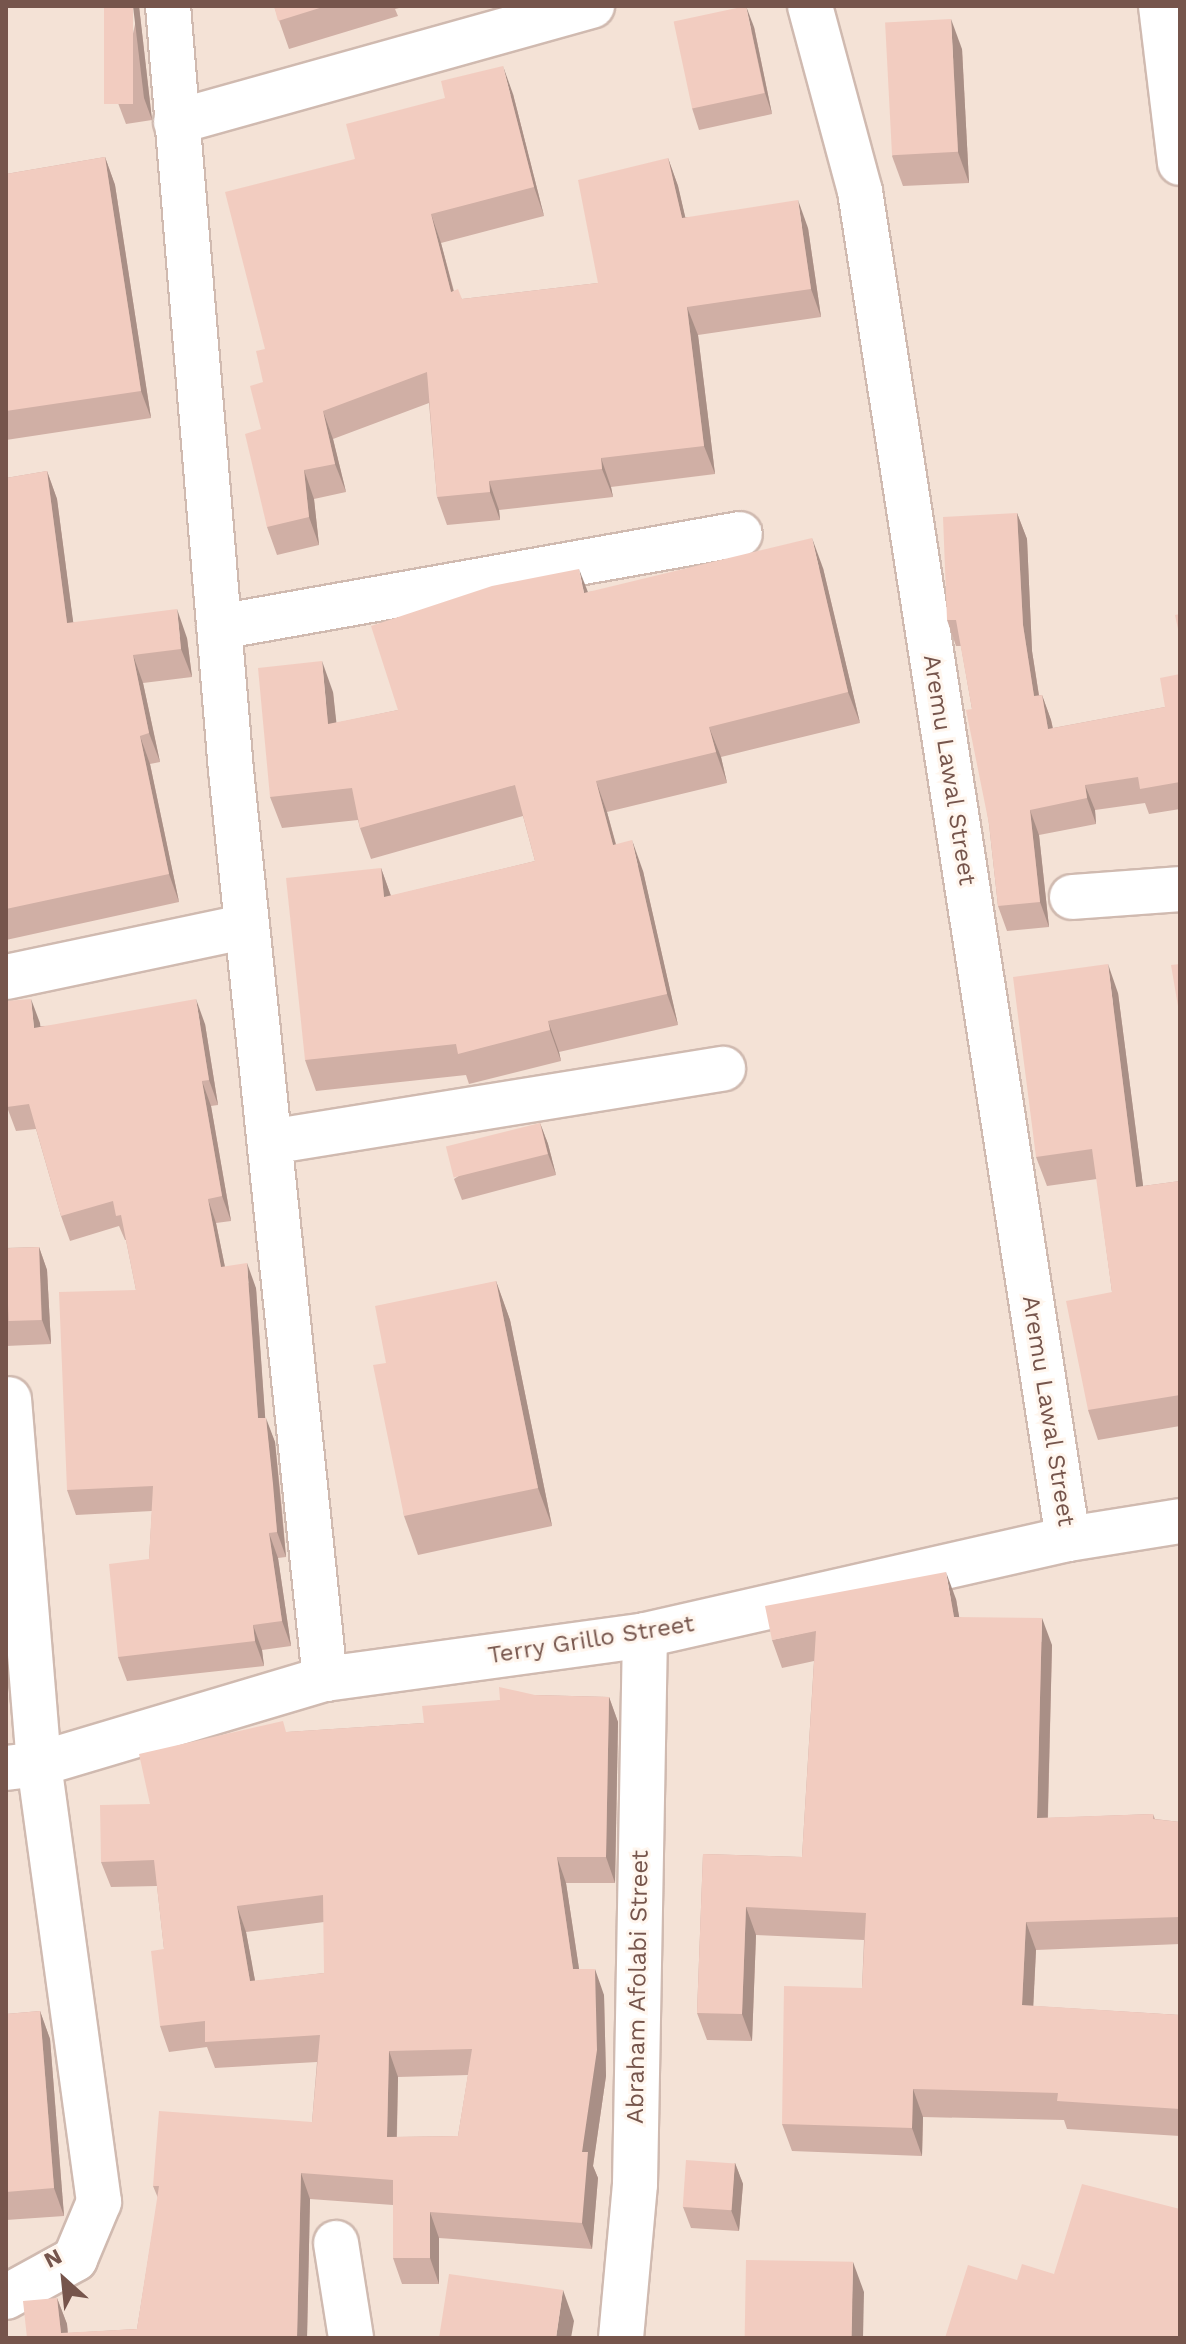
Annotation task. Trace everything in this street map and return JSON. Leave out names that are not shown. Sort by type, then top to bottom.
[{"type":"street","points":[[168,6],[247,926],[325,1679]]},
{"type":"street","points":[[176,122],[592,6]]},
{"type":"street","name":"Aremu Lawal Street","points":[[810,6],[860,191],[1068,1539]]},
{"type":"street","points":[[1161,6],[1180,163]]},
{"type":"street","points":[[219,627],[740,534]]},
{"type":"street","points":[[1072,897],[1180,889]]},
{"type":"street","points":[[6,977],[247,926]]},
{"type":"street","points":[[270,1142],[723,1069]]},
{"type":"street","points":[[6,2297],[75,2259],[99,2202],[22,1766],[9,1399]]},
{"type":"street","name":"Terry Grillo Street","points":[[22,1766],[325,1679],[645,1635],[1068,1539],[1180,1521]]},
{"type":"street","name":"Abraham Afolabi Street","points":[[621,2338],[635,2184],[645,1635]]},
{"type":"street","points":[[336,2243],[351,2338]]},
{"type":"shaded area","points":[[6,6],[1180,6],[1180,2338],[6,2338]]},
{"type":"building","points":[[104,6],[133,6],[133,104],[104,104]]},
{"type":"building","points":[[274,6],[326,6],[278,21]]},
{"type":"building","points":[[746,6],[765,93],[692,108],[674,21]]},
{"type":"building","points":[[951,19],[958,152],[892,155],[885,22]]},
{"type":"building","points":[[503,66],[534,187],[431,214],[451,292],[458,289],[462,299],[598,283],[578,180],[668,158],[682,218],[798,200],[811,289],[687,307],[704,446],[601,458],[602,469],[489,481],[490,492],[437,497],[427,372],[323,411],[335,464],[304,470],[309,517],[267,527],[245,434],[261,429],[250,386],[263,382],[256,351],[265,349],[225,192],[355,159],[346,124],[445,98],[441,81]]},
{"type":"building","points":[[105,157],[141,391],[6,411],[6,174]]},
{"type":"building","points":[[47,471],[67,623],[177,609],[181,649],[133,655],[149,733],[140,736],[169,874],[6,909],[6,478]]},
{"type":"building","points":[[1017,513],[1023,625],[1034,696],[1042,695],[1048,729],[1165,707],[1160,678],[1180,674],[1180,782],[1140,789],[1138,777],[1085,785],[1087,798],[1030,810],[1040,902],[998,906],[989,824],[966,710],[972,709],[956,620],[947,620],[943,517]]},
{"type":"building","points":[[812,538],[848,692],[709,727],[716,752],[596,781],[613,845],[632,840],[667,994],[548,1021],[550,1030],[458,1054],[456,1044],[305,1060],[286,878],[381,868],[384,897],[535,861],[515,785],[360,828],[352,788],[270,797],[258,668],[322,661],[328,724],[398,710],[371,626],[492,586],[579,569],[584,593]]},
{"type":"building","points":[[1180,614],[1180,638],[1175,615]]},
{"type":"building","points":[[1108,964],[1136,1187],[1180,1181],[1180,1395],[1088,1410],[1066,1301],[1112,1292],[1092,1149],[1036,1157],[1013,977]]},
{"type":"building","points":[[1180,964],[1180,1018],[1171,965]]},
{"type":"building","points":[[31,999],[34,1028],[196,999],[209,1080],[202,1081],[222,1196],[208,1199],[221,1267],[247,1263],[258,1418],[266,1418],[273,1484],[277,1532],[269,1533],[282,1621],[253,1625],[255,1641],[118,1657],[109,1564],[149,1559],[153,1486],[67,1490],[59,1292],[136,1290],[121,1215],[116,1216],[113,1201],[61,1216],[29,1104],[7,1107],[6,1001]]},
{"type":"building","points":[[540,1123],[548,1154],[454,1178],[446,1146]]},
{"type":"building","points":[[39,1247],[42,1320],[9,1321],[6,1248]]},
{"type":"building","points":[[496,1281],[538,1488],[404,1516],[373,1365],[386,1363],[375,1306]]},
{"type":"building","points":[[946,1572],[954,1617],[1042,1618],[1037,1818],[1153,1814],[1153,1819],[1180,1822],[1180,1917],[1026,1922],[1022,2005],[1180,2015],[1180,2109],[1057,2101],[1058,2093],[913,2089],[912,2128],[782,2124],[784,1986],[862,1988],[866,1913],[746,1907],[742,2014],[697,2013],[703,1854],[802,1857],[816,1631],[772,1640],[765,1606]]},
{"type":"building","points":[[499,1687],[535,1695],[609,1697],[606,1857],[557,1857],[573,1969],[595,1969],[597,2050],[582,2152],[588,2152],[582,2223],[430,2212],[430,2258],[393,2258],[393,2180],[301,2173],[297,2338],[27,2338],[23,2301],[57,2298],[61,2333],[137,2329],[159,2186],[153,2186],[159,2111],[312,2122],[320,2035],[205,2042],[205,2021],[160,2026],[151,1951],[164,1949],[154,1860],[101,1862],[100,1805],[150,1804],[139,1754],[283,1721],[286,1732],[424,1723],[422,1706],[500,1700]],"holes":[[[323,1895],[324,1973],[250,1981],[237,1906]],[[472,2049],[458,2136],[387,2137],[389,2051]]]},
{"type":"building","points":[[40,2011],[54,2188],[6,2192],[6,2014]]},
{"type":"building","points":[[686,2160],[735,2163],[732,2210],[683,2207]]},
{"type":"building","points":[[1082,2184],[1180,2209],[1180,2338],[945,2338],[968,2265],[1017,2280],[1022,2264],[1054,2274]]},
{"type":"building","points":[[746,2260],[853,2262],[852,2338],[745,2338]]},
{"type":"building","points":[[449,2274],[563,2290],[556,2338],[439,2338]]}]
